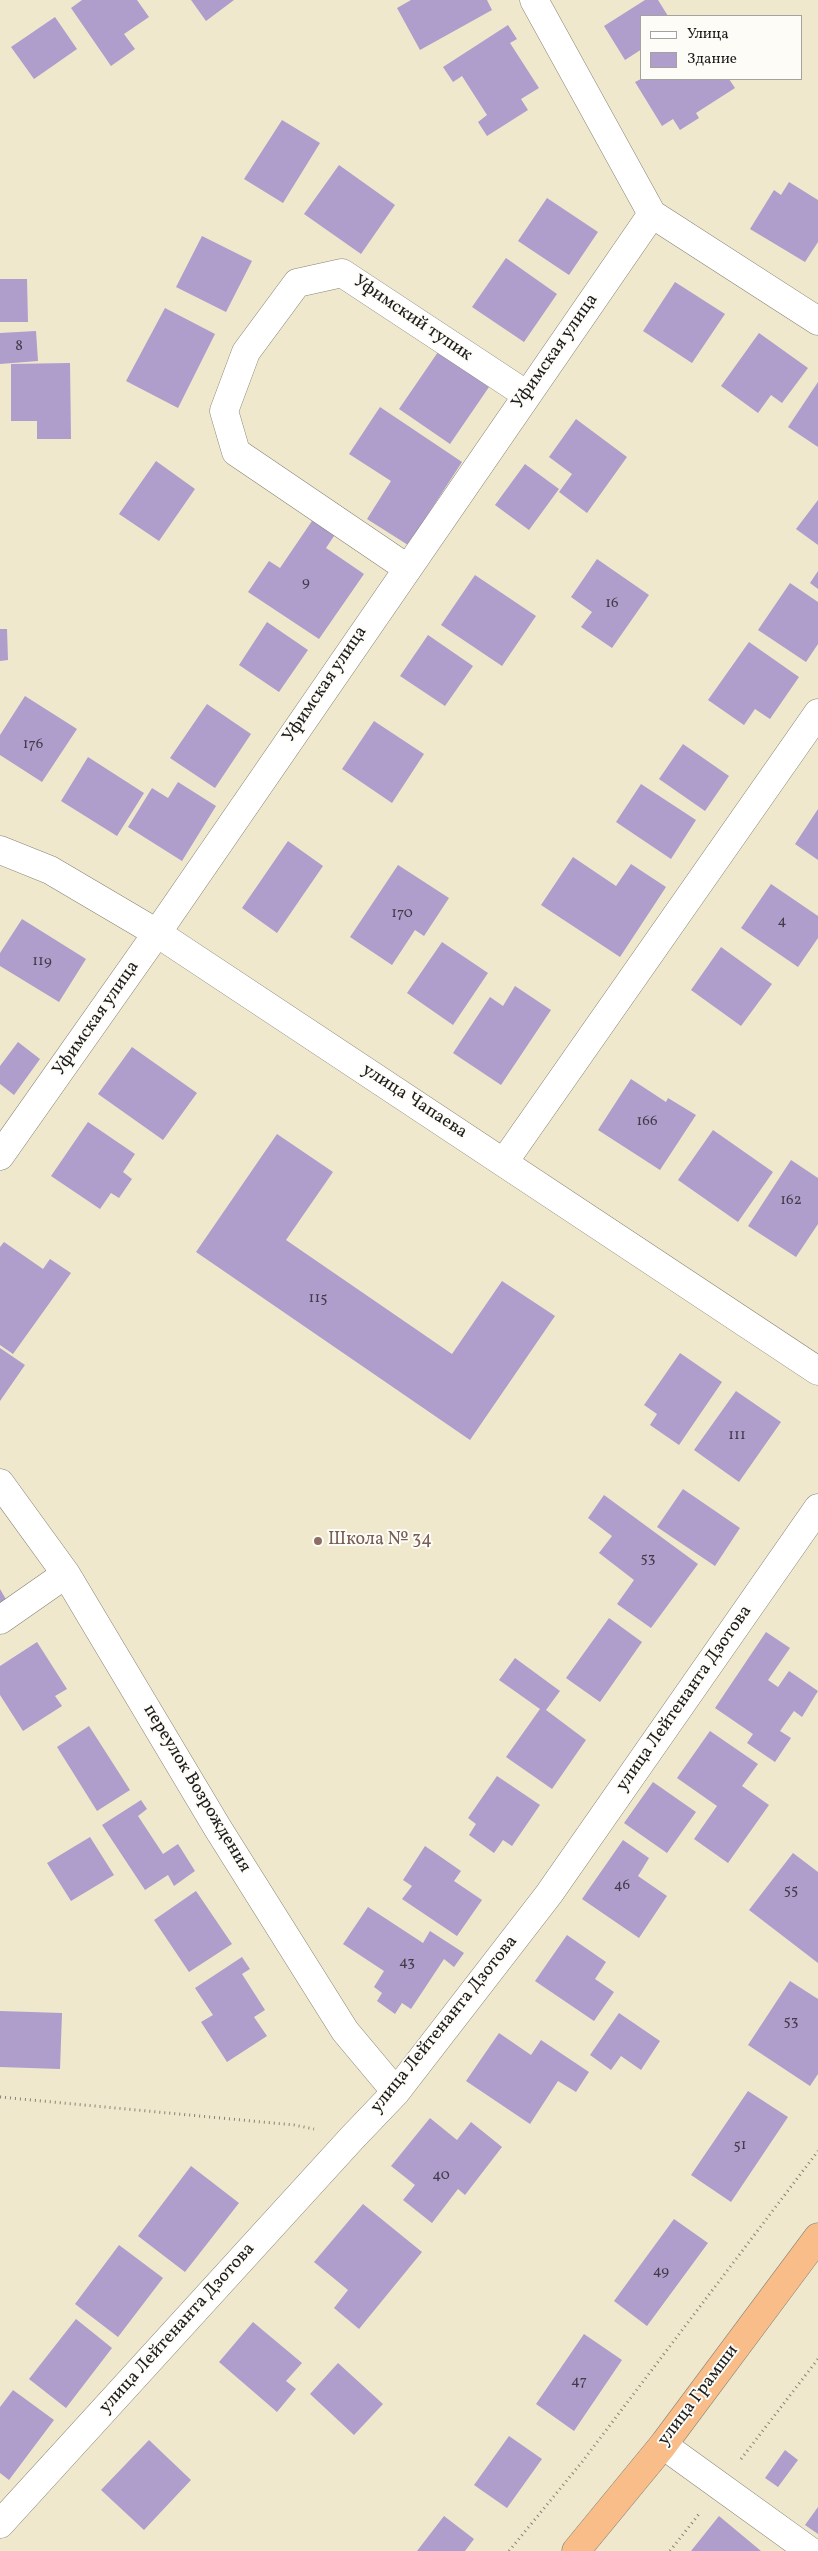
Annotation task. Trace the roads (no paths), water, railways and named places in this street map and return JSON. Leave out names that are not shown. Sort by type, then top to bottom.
[{"type":"highway","name":"улица Грамши","points":[[576,2551],[663,2445],[818,2237]]},
{"type":"street","points":[[534,0],[652,214],[818,321]]},
{"type":"street","name":"Уфимская улица","points":[[0,1156],[157,933],[406,568],[652,214]]},
{"type":"street","name":"Уфимский тупик","points":[[406,568],[236,452],[224,411],[246,352],[298,283],[342,273],[527,395]]},
{"type":"street","points":[[504,1162],[818,713]]},
{"type":"street","name":"улица Чапаева","points":[[0,850],[50,870],[157,933],[818,1371]]},
{"type":"street","name":"переулок Возрождения","points":[[0,1483],[66,1574],[212,1819],[345,2031],[396,2092]]},
{"type":"street","name":"улица Лейтенанта Дзотова","points":[[0,2524],[396,2092],[549,1894],[818,1508]]},
{"type":"street","points":[[0,1620],[66,1574]]},
{"type":"street","points":[[663,2445],[810,2551]]},
{"type":"place","name":"Школа № 34","points":[[318,1541]]}]
